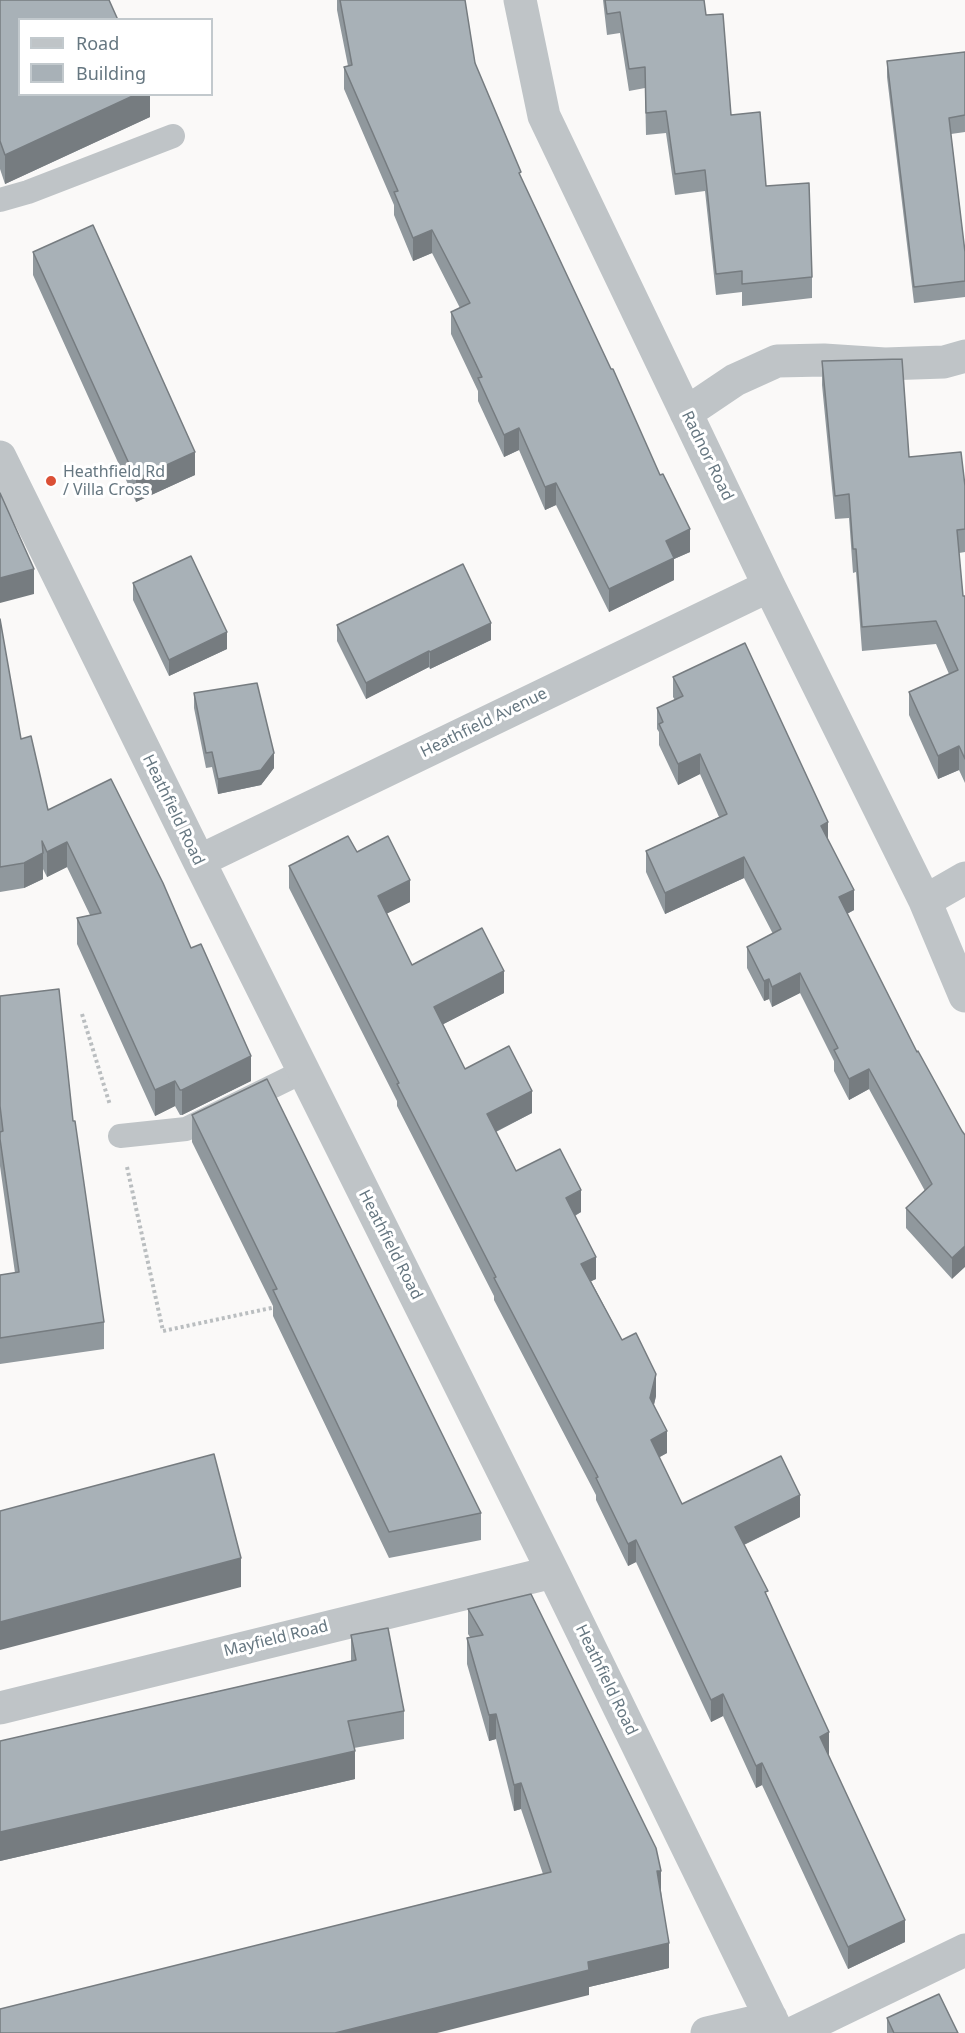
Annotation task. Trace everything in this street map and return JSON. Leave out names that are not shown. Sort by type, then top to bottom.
[{"type":"street","name":"Radnor Road","points":[[520,0],[544,116],[769,586],[925,901],[965,996]]},
{"type":"street","points":[[686,413],[735,380],[777,361],[824,360],[885,364],[944,362],[965,356]]},
{"type":"street","name":"Heathfield Road","points":[[0,457],[780,2028]]},
{"type":"street","name":"Heathfield Avenue","points":[[199,861],[769,586]]},
{"type":"street","points":[[925,901],[965,878]]},
{"type":"street","name":"Mayfield Road","points":[[0,1708],[553,1572]]},
{"type":"street","points":[[707,2033],[780,2028],[965,1950]]},
{"type":"lane","points":[[0,200],[61,180],[173,136]]},
{"type":"lane","points":[[120,1136],[186,1129],[303,1071]]},
{"type":"path","points":[[163,1331],[286,1305]]},
{"type":"building","points":[[0,0],[109,0],[117,18],[18,18],[18,96],[133,96],[5,155],[0,141]]},
{"type":"building","points":[[340,0],[465,0],[475,63],[521,172],[519,173],[611,369],[613,369],[660,475],[663,474],[690,529],[666,541],[674,558],[609,589],[556,483],[545,487],[519,428],[504,435],[478,378],[482,377],[451,312],[470,303],[432,230],[413,238],[394,192],[398,191],[344,67],[352,65]]},
{"type":"building","points":[[605,0],[704,0],[706,15],[723,14],[731,115],[760,112],[766,186],[809,183],[812,277],[742,284],[742,271],[716,274],[705,170],[675,174],[666,111],[646,113],[645,67],[629,69],[620,12],[607,14]]},
{"type":"building","points":[[965,52],[965,115],[949,118],[965,252],[965,281],[914,287],[887,61]]},
{"type":"building","points":[[93,225],[195,452],[136,479],[33,252]]},
{"type":"building","points":[[902,359],[909,457],[961,452],[965,486],[965,529],[957,530],[963,596],[965,596],[965,759],[959,746],[938,756],[909,692],[958,670],[936,621],[862,627],[849,494],[835,496],[822,361]]},
{"type":"building","points":[[0,493],[34,569],[0,578]]},
{"type":"building","points":[[191,556],[227,632],[169,660],[133,583]]},
{"type":"building","points":[[463,564],[491,623],[366,683],[337,625]]},
{"type":"building","points":[[0,619],[21,739],[31,736],[48,810],[111,779],[163,883],[191,948],[201,944],[251,1056],[182,1090],[175,1081],[155,1090],[77,918],[101,913],[67,842],[47,852],[42,841],[43,853],[24,863],[0,867]]},
{"type":"building","points":[[745,643],[828,822],[821,826],[854,890],[839,897],[917,1052],[965,1135],[965,1246],[952,1258],[906,1208],[932,1184],[869,1069],[849,1079],[834,1050],[838,1048],[800,973],[772,987],[769,979],[764,981],[747,947],[781,929],[744,857],[665,893],[646,851],[727,814],[700,754],[678,764],[659,724],[663,722],[657,708],[683,696],[673,677]]},
{"type":"building","points":[[257,683],[274,753],[261,770],[218,779],[212,752],[206,753],[194,693]]},
{"type":"building","points":[[348,836],[357,852],[388,836],[410,880],[378,896],[412,965],[482,928],[504,971],[434,1007],[465,1069],[509,1046],[532,1091],[487,1114],[516,1171],[560,1149],[581,1190],[566,1198],[596,1257],[581,1264],[622,1340],[636,1333],[656,1374],[650,1398],[667,1431],[651,1440],[682,1504],[781,1456],[800,1495],[735,1527],[768,1591],[765,1592],[829,1732],[820,1737],[905,1920],[848,1947],[762,1763],[756,1766],[723,1694],[711,1700],[636,1540],[628,1544],[596,1478],[598,1477],[494,1278],[496,1277],[289,866]]},
{"type":"building","points":[[59,989],[73,1121],[75,1121],[104,1322],[0,1338],[0,1275],[19,1272],[0,1139],[0,1132],[3,1131],[0,1106],[0,996]]},
{"type":"building","points":[[267,1079],[481,1513],[389,1532],[273,1290],[277,1289],[192,1115]]},
{"type":"building","points":[[214,1454],[241,1558],[0,1622],[0,1511]]},
{"type":"building","points":[[531,1594],[656,1848],[661,1871],[657,1871],[669,1943],[588,1962],[589,1970],[335,2033],[0,2033],[0,2009],[551,1872],[521,1783],[514,1785],[496,1714],[489,1715],[467,1638],[483,1635],[468,1609]]},
{"type":"building","points":[[388,1628],[404,1711],[348,1721],[355,1751],[0,1832],[0,1741],[356,1660],[351,1635]]},
{"type":"building","points":[[939,1994],[958,2033],[894,2033],[887,2018]]},
{"type":"place","name":"Heathfield Rd / Villa Cross","points":[[51,481]]}]
